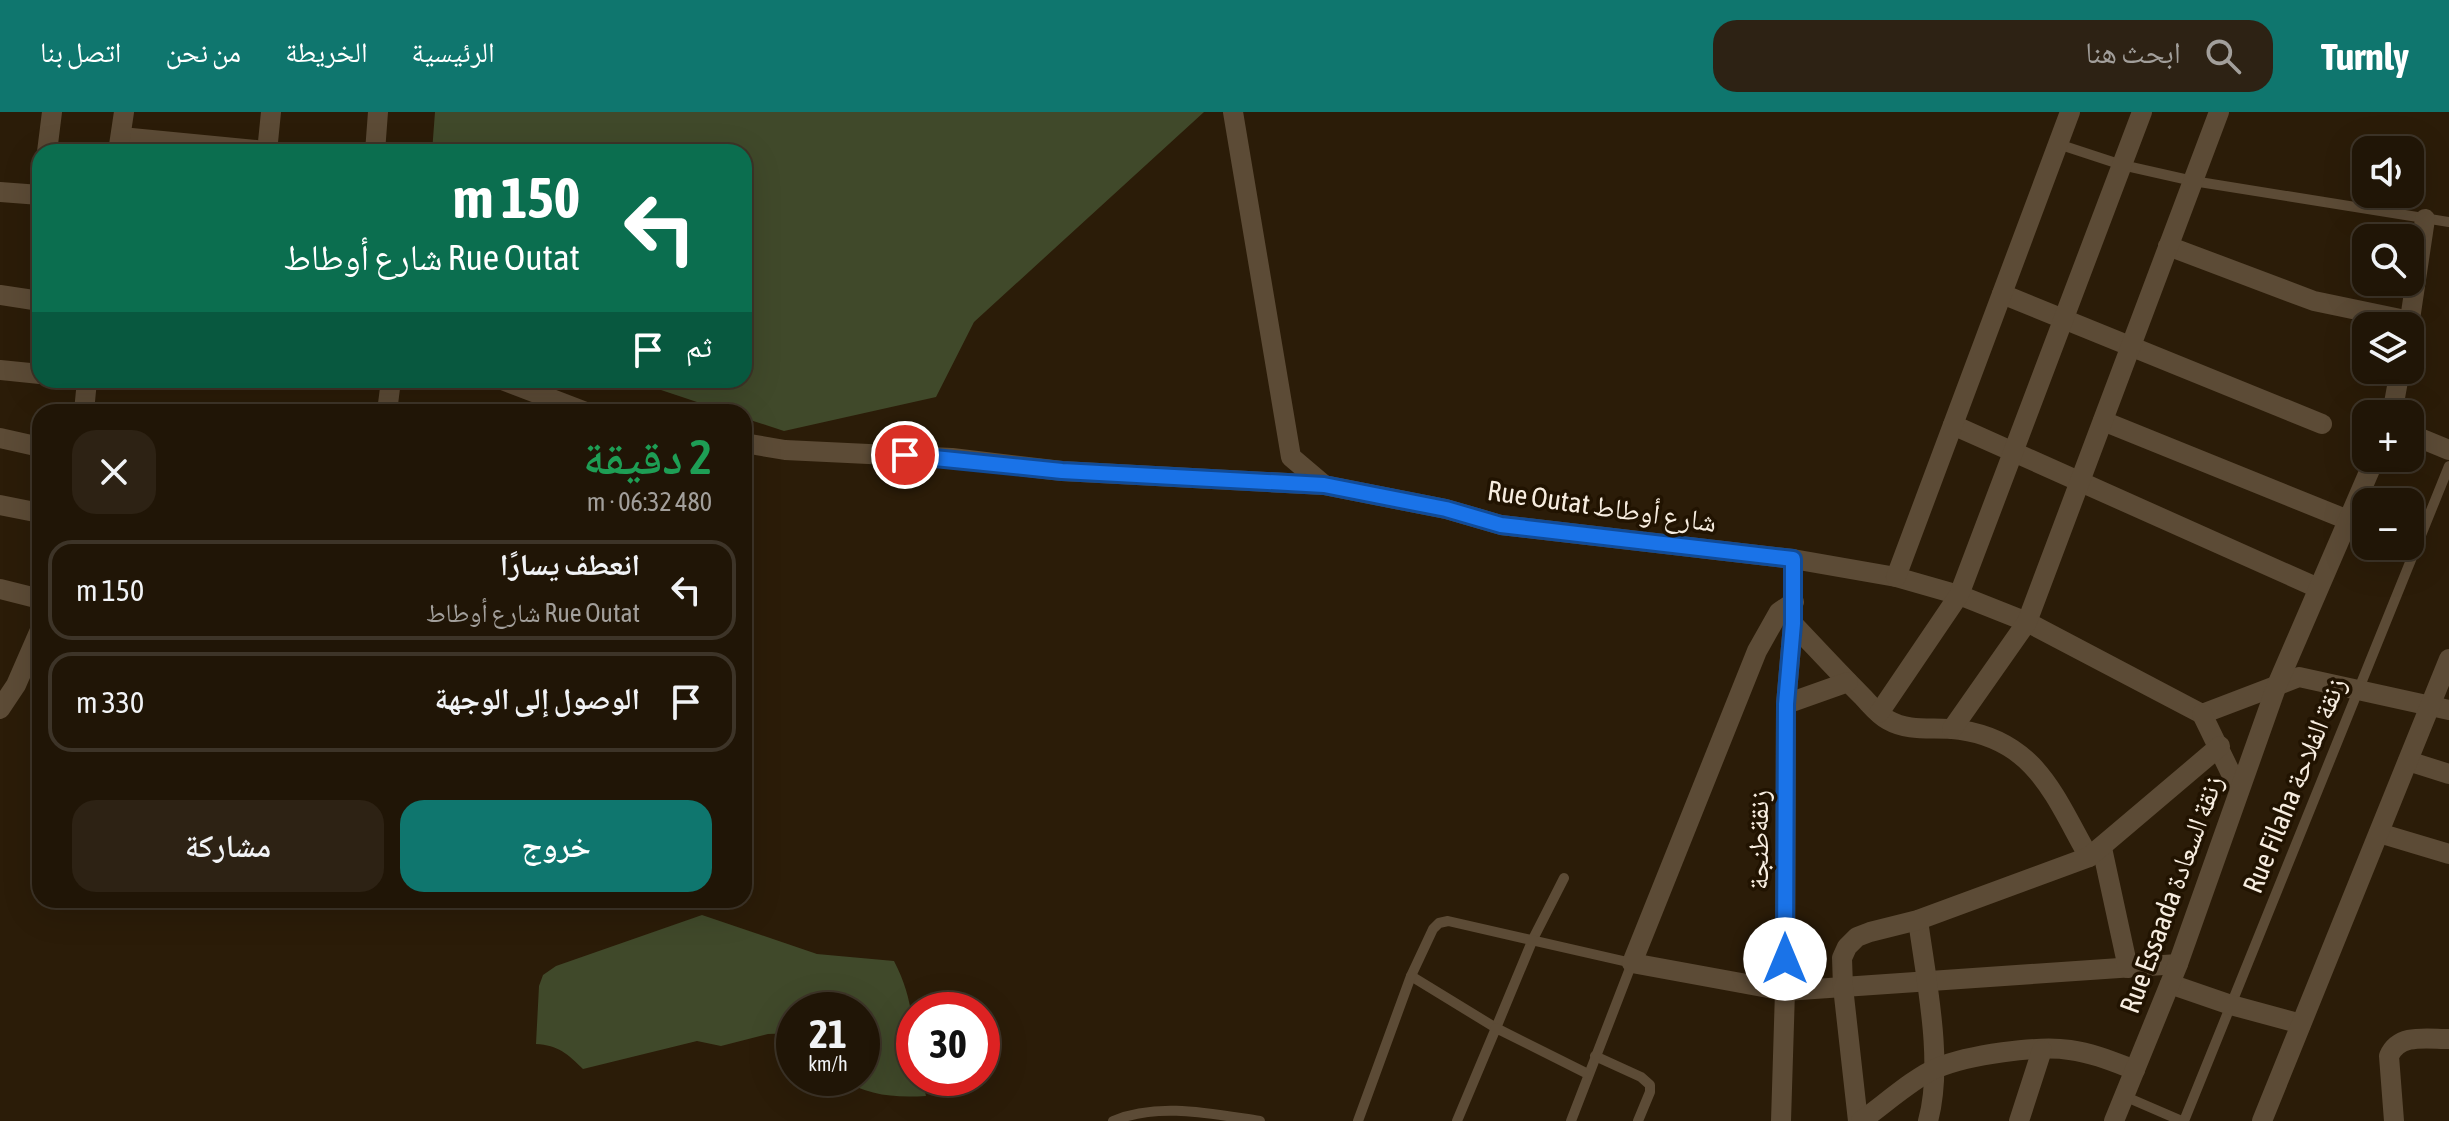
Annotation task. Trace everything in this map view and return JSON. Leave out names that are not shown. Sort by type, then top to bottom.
[{"type":"street","points":[[48,144],[52,112]]},
{"type":"street","points":[[120,144],[124,112]]},
{"type":"street","points":[[268,144],[271,112]]},
{"type":"street","points":[[376,144],[378,112]]},
{"type":"street","points":[[1233,112],[1291,457],[1324,485]]},
{"type":"street","points":[[1896,577],[2070,112]]},
{"type":"street","points":[[1879,713],[1959,595],[2142,112]]},
{"type":"street","points":[[1952,729],[2027,622],[2219,112]]},
{"type":"street","points":[[0,192],[32,194]]},
{"type":"street","points":[[2411,312],[2425,219]]},
{"type":"street","points":[[2168,246],[2314,301],[2362,312]]},
{"type":"street","points":[[2002,294],[2322,424]]},
{"type":"street","points":[[0,295],[32,300]]},
{"type":"street","points":[[0,370],[32,373]]},
{"type":"street","points":[[523,388],[565,404]]},
{"type":"street","points":[[2103,421],[2348,520]]},
{"type":"street","points":[[1953,425],[2318,588]]},
{"type":"street","points":[[0,438],[32,445]]},
{"type":"street","points":[[2424,440],[2449,450]]},
{"type":"street","name":"Rue Outat شارع أوطاط","points":[[752,444],[785,450],[952,458],[1062,471],[1324,485],[1446,509],[1501,525],[1793,559],[1896,577],[1959,595],[2027,622],[2202,714]]},
{"type":"street","name":"Rue Essaada زنقة السعادة","points":[[2114,1121],[2174,974],[2277,685],[2369,472]]},
{"type":"street","points":[[0,505],[32,511]]},
{"type":"street","name":"زنقةطنجة","points":[[1781,1121],[1785,991],[1786,704],[1793,624],[1793,559]]},
{"type":"street","points":[[0,589],[32,597]]},
{"type":"street","points":[[1794,602],[1779,612],[1757,651],[1632,963],[1785,991],[2128,968],[2174,974],[2231,1005],[2301,1024]]},
{"type":"street","points":[[1793,624],[1879,713],[1899,726],[1977,732],[2001,741],[2037,768],[2096,852],[2128,968]]},
{"type":"street","points":[[0,709],[16,685],[32,648]]},
{"type":"street","points":[[2262,1121],[2408,761],[2440,708],[2449,659]]},
{"type":"street","points":[[2239,790],[2202,714],[2299,677],[2440,708]]},
{"type":"street","points":[[1786,704],[1848,682]]},
{"type":"street","points":[[2135,1070],[2067,1049],[1973,1058],[1935,1068],[1859,1121],[1842,958],[1857,937],[1918,920],[2096,852],[2220,746]]},
{"type":"street","points":[[2408,761],[2449,774]]},
{"type":"street","points":[[2379,833],[2449,854]]},
{"type":"street","points":[[1918,920],[1935,1068],[1933,1106],[1928,1121]]},
{"type":"street","points":[[2394,1121],[2389,1056],[2393,1046],[2404,1040],[2449,1039]]},
{"type":"street","points":[[2019,1121],[2042,1050]]},
{"type":"lane","points":[[2058,144],[2122,165],[2193,181],[2449,222]]},
{"type":"lane","name":"Rue Filaha زنقة الفلاحة","points":[[2183,1121],[2449,466]]},
{"type":"lane","points":[[1457,1121],[1533,939],[1564,878]]},
{"type":"lane","points":[[1358,1121],[1411,976],[1433,929],[1439,923],[1457,922],[1632,963],[1571,1121]]},
{"type":"lane","points":[[1411,976],[1496,1028],[1588,1074]]},
{"type":"lane","points":[[1595,1056],[1641,1077],[1650,1085],[1638,1121]]},
{"type":"lane","points":[[2124,1096],[2183,1121]]},
{"type":"lane","points":[[1113,1121],[1133,1113],[1158,1110],[1260,1121]]},
{"type":"green space","points":[[435,112],[1204,112],[974,322],[936,397],[784,431],[752,421],[752,404],[703,404],[655,388],[752,388],[752,144],[433,144]]},
{"type":"green space","points":[[702,915],[817,954],[894,961],[907,992],[896,992],[896,1095],[880,1094],[880,992],[776,992],[776,1034],[721,1046],[697,1041],[583,1069],[562,1051],[536,1044],[539,986],[543,975],[556,966]]},
{"type":"route","points":[[905,455],[1062,471],[1324,485],[1446,509],[1501,525],[1793,559],[1793,624],[1786,704],[1785,959]]}]
